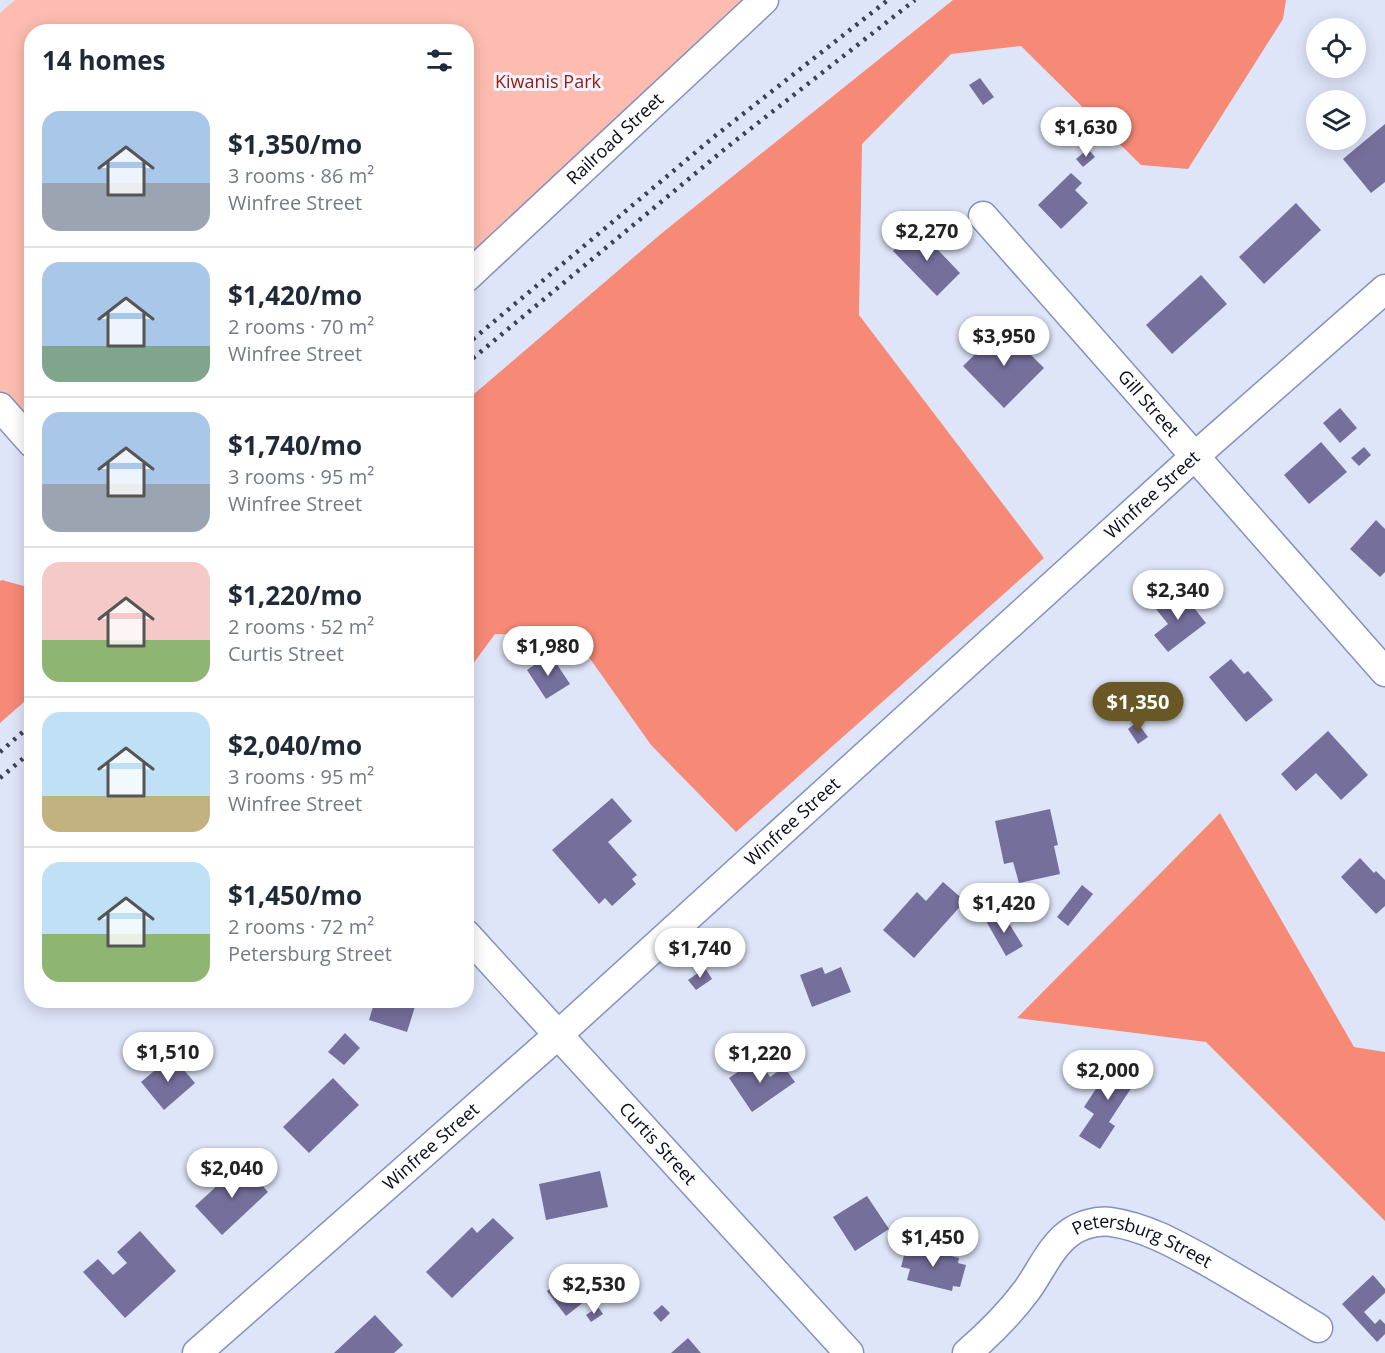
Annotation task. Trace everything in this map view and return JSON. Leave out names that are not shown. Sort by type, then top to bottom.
[{"type":"street","name":"Railroad Street","points":[[474,271],[764,0]]},
{"type":"street","name":"Gill Street","points":[[983,216],[1385,672]]},
{"type":"street","name":"Winfree Street","points":[[197,1353],[559,1034],[1194,457],[1385,289]]},
{"type":"street","points":[[0,407],[24,434]]},
{"type":"street","name":"Curtis Street","points":[[474,943],[849,1353]]},
{"type":"street","name":"Petersburg Street","points":[[967,1353],[990,1332],[1026,1291],[1068,1234],[1085,1225],[1108,1221],[1137,1228],[1169,1241],[1235,1277],[1318,1328]]},
{"type":"green space","name":"Kiwanis Park","points":[[15,0],[746,0],[474,273],[474,24],[24,24],[24,421],[0,392],[0,13]]},
{"type":"shaded area","points":[[953,0],[1286,0],[1283,19],[1188,169],[1141,165],[1021,46],[951,54],[862,144],[859,315],[1044,558],[736,832],[651,745],[574,636],[495,634],[474,662],[474,394],[662,233]]},
{"type":"shaded area","points":[[0,581],[24,586],[24,702],[0,723]]},
{"type":"shaded area","points":[[1220,813],[1354,1047],[1385,1052],[1385,1221],[1206,1042],[1017,1018]]},
{"type":"building","points":[[980,78],[994,97],[983,105],[969,85]]},
{"type":"building","points":[[1385,124],[1385,182],[1371,193],[1343,159],[1354,150],[1366,150],[1366,140]]},
{"type":"building","points":[[1088,149],[1095,157],[1083,167],[1076,159]]},
{"type":"building","points":[[1071,173],[1082,183],[1075,190],[1088,203],[1061,229],[1038,205]]},
{"type":"building","points":[[1296,203],[1321,230],[1264,284],[1239,257]]},
{"type":"building","points":[[917,228],[960,273],[937,296],[893,251]]},
{"type":"building","points":[[1201,275],[1227,304],[1172,354],[1146,325]]},
{"type":"building","points":[[1003,327],[1044,368],[1004,408],[963,366]]},
{"type":"building","points":[[1340,408],[1357,428],[1340,443],[1323,423]]},
{"type":"building","points":[[1321,442],[1347,472],[1309,504],[1284,475]]},
{"type":"building","points":[[1364,447],[1371,455],[1359,466],[1351,458]]},
{"type":"building","points":[[1376,520],[1385,529],[1385,572],[1380,577],[1350,549]]},
{"type":"building","points":[[1180,590],[1206,623],[1168,652],[1154,635],[1168,624],[1156,609]]},
{"type":"building","points":[[550,654],[570,684],[546,699],[527,670]]},
{"type":"building","points":[[1231,659],[1244,674],[1248,671],[1273,700],[1246,722],[1209,677]]},
{"type":"building","points":[[1137,722],[1148,737],[1138,744],[1128,729]]},
{"type":"building","points":[[1328,731],[1368,775],[1341,800],[1316,773],[1296,791],[1281,774]]},
{"type":"building","points":[[612,798],[632,821],[608,842],[637,875],[632,879],[636,884],[612,906],[605,898],[599,904],[552,850]]},
{"type":"building","points":[[1050,809],[1058,845],[1054,846],[1060,874],[1019,883],[1013,862],[1004,864],[995,821]]},
{"type":"building","points":[[1360,858],[1374,873],[1376,871],[1385,880],[1385,906],[1376,914],[1341,877]]},
{"type":"building","points":[[943,882],[965,901],[914,958],[883,930],[917,892],[926,901]]},
{"type":"building","points":[[1082,885],[1093,894],[1068,926],[1057,917]]},
{"type":"building","points":[[1002,912],[1023,946],[1006,956],[986,921]]},
{"type":"building","points":[[822,967],[825,974],[841,967],[851,992],[812,1007],[800,975]]},
{"type":"building","points":[[705,968],[712,979],[696,990],[688,980]]},
{"type":"building","points":[[373,1008],[414,1008],[407,1032],[369,1020]]},
{"type":"building","points":[[345,1033],[360,1048],[344,1065],[328,1052]]},
{"type":"building","points":[[172,1056],[195,1083],[164,1110],[141,1082]]},
{"type":"building","points":[[1117,1057],[1141,1073],[1109,1122],[1115,1126],[1100,1149],[1079,1136],[1094,1114],[1084,1107]]},
{"type":"building","points":[[758,1058],[770,1077],[784,1067],[795,1082],[752,1112],[729,1078]]},
{"type":"building","points":[[333,1078],[359,1105],[309,1153],[283,1127]]},
{"type":"building","points":[[242,1163],[268,1192],[222,1235],[195,1206]]},
{"type":"building","points":[[600,1171],[608,1207],[546,1220],[539,1184]]},
{"type":"building","points":[[867,1196],[889,1229],[855,1251],[833,1217]]},
{"type":"building","points":[[493,1218],[514,1238],[452,1298],[426,1272],[472,1227],[477,1233]]},
{"type":"building","points":[[140,1231],[176,1271],[125,1318],[83,1272],[98,1259],[113,1275],[127,1263],[117,1252]]},
{"type":"building","points":[[913,1246],[959,1258],[958,1263],[966,1265],[960,1287],[953,1286],[952,1291],[907,1280],[910,1269],[901,1267],[906,1248],[912,1250]]},
{"type":"building","points":[[1373,1275],[1385,1289],[1385,1293],[1364,1312],[1375,1324],[1380,1319],[1385,1324],[1385,1334],[1377,1342],[1342,1304]]},
{"type":"building","points":[[566,1277],[585,1301],[566,1316],[547,1291]]},
{"type":"building","points":[[662,1305],[670,1313],[661,1322],[653,1313]]},
{"type":"building","points":[[598,1307],[603,1314],[591,1322],[586,1315]]},
{"type":"building","points":[[375,1315],[403,1345],[394,1353],[334,1353]]},
{"type":"building","points":[[688,1338],[701,1353],[671,1353]]},
{"type":"railway","points":[[474,338],[715,136],[888,0]]},
{"type":"railway","points":[[474,357],[726,148],[915,0]]},
{"type":"railway","points":[[0,752],[24,731]]},
{"type":"railway","points":[[0,778],[24,758]]}]
